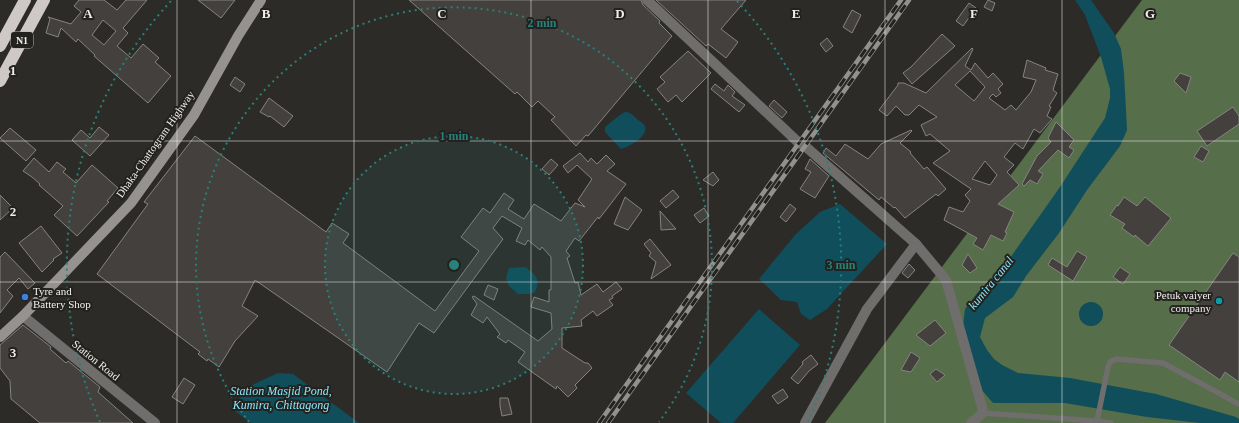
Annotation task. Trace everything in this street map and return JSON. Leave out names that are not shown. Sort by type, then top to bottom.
[{"type":"highway","name":"N1","points":[[0,46],[25,0]]},
{"type":"highway","name":"N1","points":[[0,81],[44,0]]},
{"type":"street","name":"Dhaka-Chattogram Highway","points":[[0,337],[131,203],[194,114],[238,36],[261,0]]},
{"type":"street","points":[[647,0],[799,143],[805,146],[916,244],[946,280],[982,407],[983,413],[971,423]]},
{"type":"street","points":[[805,423],[867,309],[916,244]]},
{"type":"street","name":"Station Road","points":[[22,316],[155,423]]},
{"type":"lane","points":[[1097,421],[1108,367],[1110,362],[1116,359],[1163,363],[1239,404]]},
{"type":"lane","points":[[983,413],[1111,423]]},
{"type":"green space","points":[[1142,0],[1239,0],[1239,423],[825,423]]},
{"type":"water","name":"kumira canal","points":[[1075,0],[1091,0],[1114,33],[1121,49],[1124,73],[1127,130],[1120,146],[1087,190],[1059,233],[1026,276],[1013,297],[985,318],[980,337],[994,359],[1018,373],[1070,378],[1156,394],[1236,417],[1239,419],[1239,423],[1200,423],[1147,417],[1065,403],[993,403],[981,389],[963,326],[965,309],[978,292],[1008,261],[1060,187],[1105,118],[1110,98],[1110,89],[1101,57],[1085,15]]},
{"type":"water","points":[[625,112],[631,113],[645,126],[645,130],[644,134],[638,140],[621,149],[605,132],[605,127]]},
{"type":"water","points":[[840,204],[887,244],[827,309],[810,320],[801,314],[797,302],[781,300],[759,279],[795,235],[820,212]]},
{"type":"water","points":[[525,267],[536,277],[537,287],[535,292],[529,294],[518,294],[509,286],[506,278],[509,268]]},
{"type":"water","points":[[1091,302],[1099,306],[1103,314],[1099,322],[1091,326],[1083,322],[1079,314],[1083,306]]},
{"type":"water","points":[[759,309],[800,345],[733,423],[721,423],[686,393]]},
{"type":"water","name":"Station Masjid Pond, Kumira, Chittagong","points":[[278,373],[293,374],[359,423],[251,423],[231,408],[252,385]]},
{"type":"building","points":[[79,0],[104,0],[117,10],[126,0],[147,0],[123,28],[128,33],[117,46],[131,58],[143,44],[159,58],[155,62],[171,76],[148,103],[94,56],[95,55],[78,39],[76,42],[61,28],[58,37],[46,33],[50,19],[48,17],[71,24],[81,12],[74,6]],"holes":[[[103,20],[116,31],[104,45],[92,35]]]},
{"type":"building","points":[[198,0],[235,0],[221,18]]},
{"type":"building","points":[[409,0],[641,0],[643,5],[660,21],[659,23],[672,36],[588,136],[586,135],[576,146],[551,120],[555,117],[538,101],[532,107],[517,92],[515,94]]},
{"type":"building","points":[[656,0],[746,0],[721,29],[738,42],[726,58],[708,44],[706,46]]},
{"type":"building","points":[[988,0],[995,3],[992,11],[984,7]]},
{"type":"building","points":[[969,3],[976,8],[963,26],[956,21]]},
{"type":"building","points":[[852,10],[861,15],[852,33],[843,27]]},
{"type":"building","points":[[942,34],[955,46],[912,84],[903,73],[911,67]]},
{"type":"building","points":[[827,38],[833,46],[826,52],[820,44]]},
{"type":"building","points":[[972,48],[973,49],[965,66],[971,70],[975,63],[988,78],[993,73],[1003,84],[998,89],[1001,93],[996,97],[993,94],[989,98],[1005,110],[1011,105],[1016,110],[1031,92],[1036,80],[1023,77],[1027,60],[1046,68],[1045,70],[1058,74],[1053,90],[1057,93],[1049,106],[1051,107],[1047,116],[1052,119],[1040,133],[1034,129],[1023,149],[1015,143],[1004,157],[1014,165],[1007,172],[1019,185],[998,204],[1014,212],[1005,232],[1007,233],[1003,241],[991,235],[983,250],[973,244],[977,238],[944,220],[949,207],[963,212],[970,201],[965,195],[971,189],[933,163],[950,151],[930,134],[926,136],[921,125],[937,117],[919,105],[909,115],[905,115],[896,106],[887,116],[879,110],[898,83],[904,83],[926,93]],"holes":[[[970,71],[985,87],[974,101],[955,85]],[[985,161],[997,175],[990,185],[972,179]]]},
{"type":"building","points":[[688,51],[711,73],[682,102],[676,95],[668,102],[657,89],[665,82],[660,77]]},
{"type":"building","points":[[1180,73],[1191,77],[1186,93],[1174,81]]},
{"type":"building","points":[[235,77],[245,84],[240,92],[230,85]]},
{"type":"building","points":[[715,84],[724,91],[728,85],[735,92],[732,96],[745,105],[739,112],[711,89]]},
{"type":"building","points":[[269,98],[293,116],[284,127],[270,116],[269,117],[260,112]]},
{"type":"building","points":[[774,100],[787,112],[782,118],[769,106]]},
{"type":"building","points":[[1233,107],[1239,116],[1239,124],[1207,146],[1197,131]]},
{"type":"building","points":[[1056,122],[1074,140],[1069,147],[1074,150],[1069,158],[1058,150],[1038,171],[1043,174],[1037,184],[1030,180],[1024,186],[1022,184],[1037,156],[1051,142],[1048,138]]},
{"type":"building","points":[[99,127],[109,135],[90,156],[72,140],[81,130],[90,138]]},
{"type":"building","points":[[10,128],[36,150],[26,161],[0,138]]},
{"type":"building","points":[[911,130],[912,131],[900,143],[911,152],[910,153],[924,169],[927,167],[946,189],[938,196],[936,194],[905,218],[895,207],[894,208],[881,197],[879,200],[823,153],[826,148],[836,156],[845,144],[868,159],[881,144]]},
{"type":"building","points":[[195,136],[326,232],[332,223],[349,234],[343,243],[435,311],[479,251],[461,237],[483,208],[490,213],[504,193],[514,200],[508,209],[524,219],[534,204],[561,221],[575,203],[585,207],[578,200],[592,179],[577,165],[568,173],[563,166],[580,153],[588,162],[591,158],[597,164],[606,155],[615,164],[607,171],[626,184],[599,219],[598,217],[579,241],[575,238],[566,251],[570,256],[567,258],[575,283],[578,282],[581,295],[597,284],[603,292],[616,282],[622,289],[609,300],[613,305],[597,316],[593,311],[581,320],[582,326],[562,328],[562,348],[585,363],[588,363],[592,368],[575,385],[577,388],[568,397],[557,386],[556,389],[518,362],[525,352],[508,340],[506,343],[497,337],[500,334],[487,317],[483,323],[471,315],[477,304],[472,297],[474,296],[538,341],[552,329],[551,313],[531,307],[534,297],[549,302],[549,290],[551,290],[551,257],[542,247],[540,250],[528,240],[525,245],[516,241],[522,228],[502,216],[493,228],[503,239],[434,333],[419,323],[387,372],[255,280],[242,306],[258,316],[235,341],[219,367],[208,359],[207,361],[198,354],[200,352],[97,274],[148,204],[144,202]]},
{"type":"building","points":[[1201,146],[1209,151],[1203,162],[1194,157]]},
{"type":"building","points":[[34,158],[49,172],[57,162],[66,169],[63,172],[76,183],[92,165],[118,188],[107,201],[109,202],[77,236],[54,215],[63,206],[32,177],[23,171]]},
{"type":"building","points":[[551,159],[558,165],[549,175],[542,169]]},
{"type":"building","points":[[810,159],[829,176],[815,198],[800,189],[811,172],[805,169]]},
{"type":"building","points":[[713,172],[719,180],[713,186],[703,180]]},
{"type":"building","points":[[673,190],[679,197],[666,208],[660,201]]},
{"type":"building","points":[[0,195],[13,208],[0,220]]},
{"type":"building","points":[[625,197],[642,210],[628,230],[614,224]]},
{"type":"building","points":[[1124,197],[1137,206],[1145,197],[1171,218],[1148,246],[1135,235],[1134,237],[1122,228],[1125,224],[1110,215]]},
{"type":"building","points":[[790,204],[796,209],[786,222],[780,217]]},
{"type":"building","points":[[704,208],[709,216],[700,223],[694,215]]},
{"type":"building","points":[[660,211],[676,229],[661,230]]},
{"type":"building","points":[[41,226],[62,253],[53,259],[54,260],[42,272],[19,243]]},
{"type":"building","points":[[650,239],[671,265],[651,279],[656,262],[649,256],[651,253],[644,244]]},
{"type":"building","points":[[1077,251],[1087,257],[1073,281],[1048,265],[1052,258],[1067,267]]},
{"type":"building","points":[[5,252],[35,283],[28,289],[19,278],[7,290],[13,296],[0,313],[0,257]]},
{"type":"building","name":"Petuk vaiyer company","points":[[1233,253],[1239,257],[1239,382],[1225,372],[1220,380],[1169,345]]},
{"type":"building","points":[[968,254],[977,268],[970,273],[962,265]]},
{"type":"building","points":[[909,264],[915,270],[908,278],[902,273]]},
{"type":"building","points":[[1120,267],[1130,274],[1123,284],[1113,277]]},
{"type":"building","points":[[488,285],[498,289],[494,300],[484,295]]},
{"type":"building","points":[[935,320],[946,333],[930,346],[916,335]]},
{"type":"building","points":[[23,325],[51,347],[50,349],[66,363],[68,361],[100,387],[98,392],[133,423],[40,423],[11,399],[10,381],[0,368],[0,345]]},
{"type":"building","points":[[911,352],[920,358],[911,372],[901,370]]},
{"type":"building","points":[[811,355],[818,364],[809,371],[798,384],[791,378],[803,364],[802,362]]},
{"type":"building","points":[[936,369],[945,375],[937,382],[930,374]]},
{"type":"building","points":[[184,378],[195,385],[183,404],[172,397]]},
{"type":"building","points":[[783,389],[788,397],[778,404],[772,396]]},
{"type":"building","points":[[500,398],[508,398],[512,414],[502,416]]},
{"type":"railway","points":[[599,423],[901,0]]},
{"type":"railway","points":[[608,423],[909,0]]},
{"type":"place","name":"Tyre and Battery Shop","points":[[25,297]]},
{"type":"place","name":"Petuk vaiyer company","points":[[1219,301]]}]
